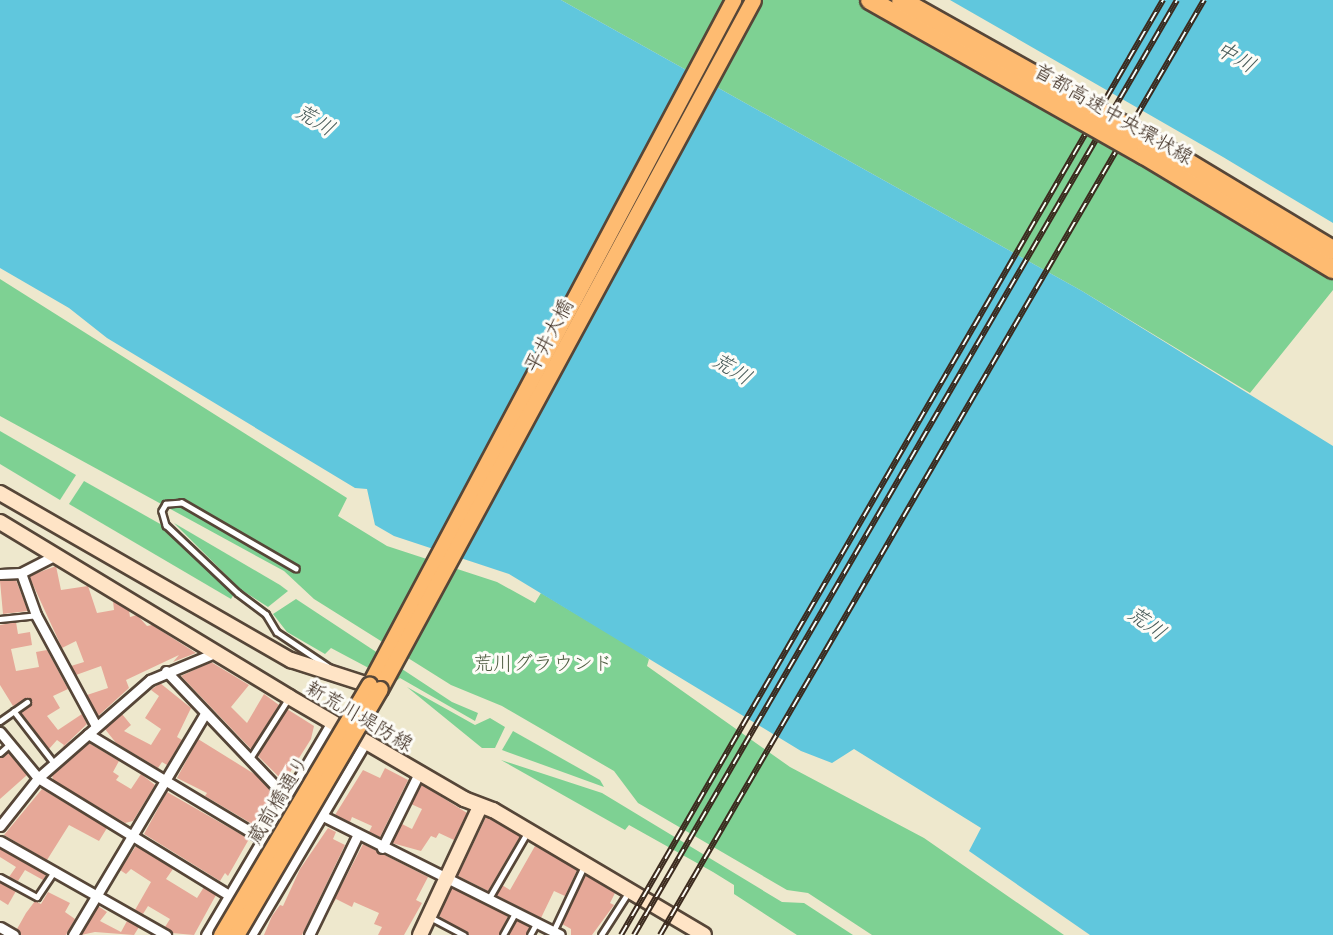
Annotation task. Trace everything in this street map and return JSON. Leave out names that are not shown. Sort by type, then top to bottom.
[{"type":"highway","name":"首都高速中央環状線","points":[[870,0],[1144,155],[1333,269]]},
{"type":"highway","name":"首都高速中央環状線","points":[[901,0],[1154,142],[1333,250]]},
{"type":"main road","name":"平井大橋","points":[[375,687],[733,0]]},
{"type":"main road","name":"平井大橋","points":[[375,687],[753,0]]},
{"type":"main road","name":"新荒川堤防線","points":[[0,493],[291,660],[375,687]]},
{"type":"main road","name":"新荒川堤防線","points":[[0,522],[219,651],[289,697],[480,807],[493,810],[528,830],[704,935]]},
{"type":"main road","name":"蔵前橋通り","points":[[220,935],[375,687]]},
{"type":"main road","name":"蔵前橋通り","points":[[236,935],[375,687]]},
{"type":"main road","points":[[420,935],[480,807]]},
{"type":"street","points":[[0,574],[21,573],[56,555]]},
{"type":"street","points":[[21,573],[36,615],[96,726]]},
{"type":"street","points":[[0,826],[38,778],[96,726],[166,671],[219,651]]},
{"type":"street","points":[[166,671],[287,798],[320,818],[557,933]]},
{"type":"street","points":[[73,935],[205,714]]},
{"type":"street","points":[[206,935],[332,722]]},
{"type":"street","points":[[0,732],[38,778],[229,895]]},
{"type":"street","points":[[88,734],[263,839]]},
{"type":"street","points":[[251,935],[366,741]]},
{"type":"street","points":[[382,848],[420,771]]},
{"type":"street","points":[[309,935],[357,836]]},
{"type":"street","points":[[0,841],[98,894],[166,935]]},
{"type":"street","points":[[0,927],[14,935]]},
{"type":"lane","points":[[296,569],[182,503],[166,504],[162,511],[166,525],[237,593],[266,614],[277,632],[327,662],[336,673]]},
{"type":"lane","points":[[0,619],[36,615]]},
{"type":"lane","points":[[249,760],[289,697]]},
{"type":"lane","points":[[0,721],[27,702]]},
{"type":"lane","points":[[14,711],[54,763]]},
{"type":"lane","points":[[0,753],[10,744]]},
{"type":"lane","points":[[488,900],[528,830]]},
{"type":"lane","points":[[557,933],[586,864]]},
{"type":"lane","points":[[0,877],[38,897],[55,870]]},
{"type":"lane","points":[[601,935],[630,891]]},
{"type":"lane","points":[[503,935],[514,913]]},
{"type":"lane","points":[[429,917],[464,935]]},
{"type":"lane","points":[[530,935],[536,923]]},
{"type":"green space","points":[[561,0],[858,0],[1333,269],[1333,290],[1250,393],[1082,291]]},
{"type":"green space","name":"荒川グラウンド","points":[[0,279],[347,498],[338,516],[387,546],[497,582],[535,603],[541,593],[638,651],[649,659],[647,666],[790,767],[924,838],[1064,935],[872,935],[808,893],[787,890],[638,803],[614,771],[502,706],[451,685],[314,599],[284,571],[0,416]]},
{"type":"green space","points":[[0,431],[76,475],[60,500],[0,464]]},
{"type":"green space","points":[[84,481],[162,525],[234,594],[231,599],[69,504]]},
{"type":"green space","points":[[174,523],[288,591],[268,607],[240,589]]},
{"type":"green space","points":[[296,599],[452,702],[478,713],[475,721],[400,678],[395,682],[331,648],[325,654],[287,632],[273,614]]},
{"type":"green space","points":[[407,687],[475,725],[490,718],[505,727],[495,748],[482,748]]},
{"type":"green space","points":[[513,731],[600,780],[604,787],[502,750]]},
{"type":"green space","points":[[501,760],[602,793],[782,902],[804,903],[853,935],[797,935],[734,894],[734,885],[713,872],[629,825],[625,830]]},
{"type":"water","name":"荒川","points":[[0,0],[561,0],[1082,291],[1333,446],[1333,935],[1090,935],[969,851],[981,828],[854,749],[832,763],[801,751],[509,574],[394,536],[375,525],[367,489],[355,488],[107,338],[69,308],[0,268]]},
{"type":"water","name":"中川","points":[[950,0],[1333,0],[1333,223],[1223,157]]},
{"type":"building","points":[[56,566],[61,590],[88,586],[97,613],[114,610],[113,601],[129,610],[130,617],[137,615],[147,626],[152,625],[196,653],[173,662],[179,655],[126,680],[129,688],[98,716],[87,695],[108,688],[101,666],[76,675],[71,666],[84,662],[76,641],[62,648],[29,576]]},
{"type":"building","points":[[16,580],[28,611],[3,614],[0,581]]},
{"type":"building","points":[[16,622],[18,634],[30,632],[32,645],[11,649],[16,671],[39,667],[36,652],[47,650],[68,689],[53,696],[60,708],[47,716],[58,730],[82,714],[87,724],[61,749],[64,745],[57,740],[49,749],[21,712],[31,704],[30,699],[13,706],[0,685],[0,625]]},
{"type":"building","points":[[211,662],[249,685],[231,707],[247,723],[264,694],[279,705],[251,749],[181,676]]},
{"type":"building","points":[[160,683],[191,708],[177,737],[182,740],[167,765],[162,762],[158,768],[116,743],[105,729],[122,714],[131,725],[124,731],[151,745],[161,729],[145,718],[159,696],[151,690]]},
{"type":"building","points":[[287,709],[314,726],[311,739],[284,782],[258,756]]},
{"type":"building","points":[[198,739],[256,775],[274,795],[259,825],[254,825],[205,796],[207,793],[177,778]]},
{"type":"building","points":[[89,743],[119,761],[113,772],[119,776],[116,780],[131,789],[141,774],[155,785],[133,821],[125,823],[53,780],[52,775]]},
{"type":"building","points":[[8,752],[27,775],[0,799],[0,757]]},
{"type":"building","points":[[385,768],[408,780],[380,837],[369,832],[372,826],[352,817],[350,822],[335,815],[363,770],[380,778]]},
{"type":"building","points":[[421,784],[467,813],[454,840],[439,833],[436,838],[431,836],[421,851],[392,843],[402,824],[412,829],[422,809],[411,804]]},
{"type":"building","points":[[42,789],[107,828],[99,841],[69,825],[47,860],[4,835]]},
{"type":"building","points":[[167,792],[249,839],[228,876],[225,873],[220,881],[144,834]]},
{"type":"building","points":[[486,817],[520,836],[488,891],[458,876]]},
{"type":"building","points":[[328,828],[336,832],[333,839],[345,845],[302,935],[264,935],[272,916],[280,905],[283,906],[300,869]]},
{"type":"building","points":[[363,844],[428,877],[416,900],[422,903],[404,935],[378,935],[382,927],[374,924],[379,913],[354,902],[352,907],[336,899],[329,910]]},
{"type":"building","points":[[136,846],[173,869],[166,879],[197,898],[204,887],[216,895],[194,935],[172,933],[165,927],[170,919],[148,906],[143,914],[135,910],[151,882],[131,869],[126,874],[120,870]]},
{"type":"building","points":[[535,846],[577,870],[565,896],[554,891],[541,918],[496,895],[502,885],[510,890]]},
{"type":"building","points":[[0,849],[46,875],[43,880],[25,870],[18,881],[9,877],[16,867],[0,857]]},
{"type":"building","points":[[585,875],[615,893],[610,903],[614,905],[592,935],[571,935],[571,929],[562,924]]},
{"type":"building","points":[[0,882],[16,891],[8,905],[0,900]]},
{"type":"building","points":[[452,888],[508,916],[499,935],[468,935],[439,916]]},
{"type":"building","points":[[48,892],[70,903],[65,912],[75,919],[66,935],[21,935],[17,929],[26,913],[35,901],[41,904]]},
{"type":"building","points":[[98,906],[107,912],[100,921],[121,932],[127,921],[139,927],[134,935],[95,932],[81,935]]},
{"type":"building","points":[[516,920],[529,927],[526,935],[508,935]]},
{"type":"railway","points":[[621,935],[1163,0]]},
{"type":"railway","points":[[634,935],[1177,0]]},
{"type":"railway","points":[[660,935],[1204,0]]}]
